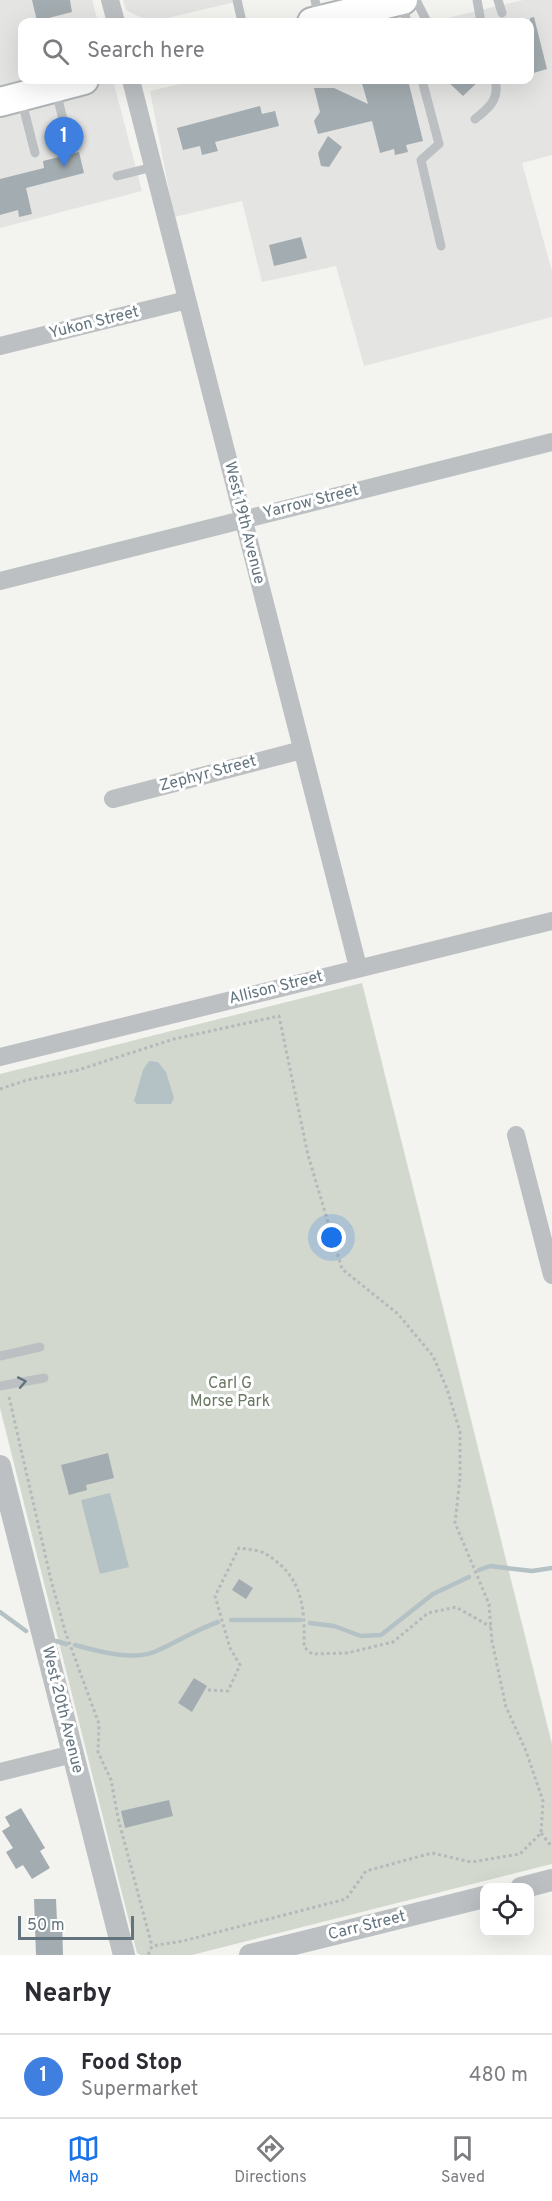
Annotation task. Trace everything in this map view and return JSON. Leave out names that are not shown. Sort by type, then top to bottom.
[{"type":"main road","points":[[316,14],[351,18],[402,0]]},
{"type":"main road","points":[[32,91],[65,84]]},
{"type":"street","points":[[110,0],[115,18]]},
{"type":"street","name":"West 19th Avenue","points":[[131,84],[358,967]]},
{"type":"street","name":"Yukon Street","points":[[0,346],[187,300]]},
{"type":"street","name":"Yarrow Street","points":[[0,581],[552,442]]},
{"type":"street","name":"Zephyr Street","points":[[113,799],[302,750]]},
{"type":"street","name":"Allison Street","points":[[0,1058],[358,967],[552,921]]},
{"type":"street","points":[[516,1135],[552,1275]]},
{"type":"street","name":"West 20th Avenue","points":[[0,1466],[124,1955]]},
{"type":"street","points":[[0,1772],[73,1754]]},
{"type":"street","points":[[534,1884],[552,1880]]},
{"type":"street","name":"Carr Street","points":[[250,1955],[480,1898]]},
{"type":"lane","points":[[237,0],[241,18]]},
{"type":"lane","points":[[402,0],[406,18]]},
{"type":"lane","points":[[416,0],[425,18]]},
{"type":"lane","points":[[477,0],[480,18]]},
{"type":"lane","points":[[498,0],[502,13]]},
{"type":"lane","points":[[423,84],[439,144],[422,160],[441,246]]},
{"type":"lane","points":[[475,120],[492,106],[496,84]]},
{"type":"lane","points":[[32,91],[69,144]]},
{"type":"lane","points":[[32,91],[35,153]]},
{"type":"lane","points":[[117,176],[153,167]]},
{"type":"lane","points":[[0,1356],[40,1347]]},
{"type":"lane","points":[[3,1386],[44,1378]]},
{"type":"path","points":[[0,1089],[27,1080],[78,1070],[174,1039],[270,1016],[279,1016],[308,1155],[342,1269],[398,1314],[433,1356],[447,1389],[460,1431],[460,1478],[455,1523],[489,1604],[490,1627],[506,1707],[526,1751],[543,1801],[542,1833],[552,1847]]},
{"type":"path","points":[[3,1386],[68,1642],[99,1724],[98,1752],[111,1780],[118,1818],[152,1946],[148,1955]]},
{"type":"path","points":[[208,1690],[228,1691],[240,1665],[230,1648],[215,1596],[238,1548],[265,1553],[297,1583],[305,1614],[304,1647],[312,1654],[347,1653],[393,1642],[428,1613],[456,1607],[490,1627]]},
{"type":"path","points":[[152,1946],[183,1941],[346,1899],[366,1871],[432,1853],[471,1862],[520,1854],[542,1833]]},
{"type":"shaded area","points":[[0,0],[92,0],[97,18],[18,18],[18,84],[114,84],[142,191],[0,228]]},
{"type":"shaded area","points":[[123,0],[244,0],[167,18],[142,18],[126,10]]},
{"type":"shaded area","points":[[523,0],[552,0],[552,155],[522,163],[552,271],[552,317],[364,366],[336,266],[262,282],[242,201],[174,217],[150,91],[180,84],[534,84],[534,18],[448,18]]},
{"type":"shaded area","points":[[149,1061],[158,1062],[166,1072],[174,1098],[171,1104],[137,1104],[134,1101],[143,1070]]},
{"type":"shaded area","points":[[110,1493],[129,1567],[100,1574],[81,1500]]},
{"type":"green space","name":"Carl G Morse Park","points":[[362,983],[552,1744],[552,1864],[192,1955],[141,1955],[137,1953],[0,1408],[0,1074]]},
{"type":"building","points":[[32,0],[70,0],[72,12],[49,18],[36,18]]},
{"type":"building","points":[[534,17],[547,69],[534,73],[534,18],[530,18]]},
{"type":"building","points":[[362,84],[409,84],[423,141],[406,145],[408,152],[395,155],[394,149],[380,153],[372,121],[318,134],[314,121],[320,112],[314,88],[334,88],[368,104]]},
{"type":"building","points":[[450,84],[476,84],[463,96]]},
{"type":"building","points":[[260,106],[262,114],[275,111],[279,126],[215,142],[218,151],[202,155],[200,146],[183,150],[177,128]]},
{"type":"building","points":[[328,136],[342,147],[329,167],[321,166],[318,153]]},
{"type":"building","points":[[79,152],[84,173],[26,188],[32,214],[19,217],[18,210],[0,215],[0,179],[44,168],[43,161]]},
{"type":"building","points":[[301,237],[307,258],[274,266],[269,245]]},
{"type":"building","points":[[108,1453],[114,1478],[86,1485],[87,1490],[69,1495],[61,1465]]},
{"type":"building","points":[[239,1579],[253,1588],[246,1599],[232,1590]]},
{"type":"building","points":[[194,1678],[207,1686],[192,1712],[178,1703]]},
{"type":"building","points":[[169,1800],[173,1816],[125,1828],[121,1811]]},
{"type":"building","points":[[21,1808],[45,1848],[40,1851],[50,1868],[32,1879],[23,1865],[16,1869],[6,1852],[13,1848],[2,1831],[10,1826],[5,1817]]},
{"type":"building","points":[[34,1899],[56,1899],[57,1921],[62,1920],[63,1955],[36,1955]]},
{"type":"waterway","points":[[479,1570],[490,1566],[532,1571],[552,1568]]},
{"type":"waterway","points":[[310,1623],[334,1626],[361,1636],[381,1635],[433,1594],[469,1577]]},
{"type":"waterway","points":[[0,1612],[26,1631]]},
{"type":"waterway","points":[[231,1620],[300,1620]]},
{"type":"waterway","points":[[75,1645],[114,1654],[145,1655],[218,1622]]},
{"type":"waterway","points":[[56,1641],[66,1644]]},
{"type":"place","name":"Food Stop","points":[[64,167]]}]
